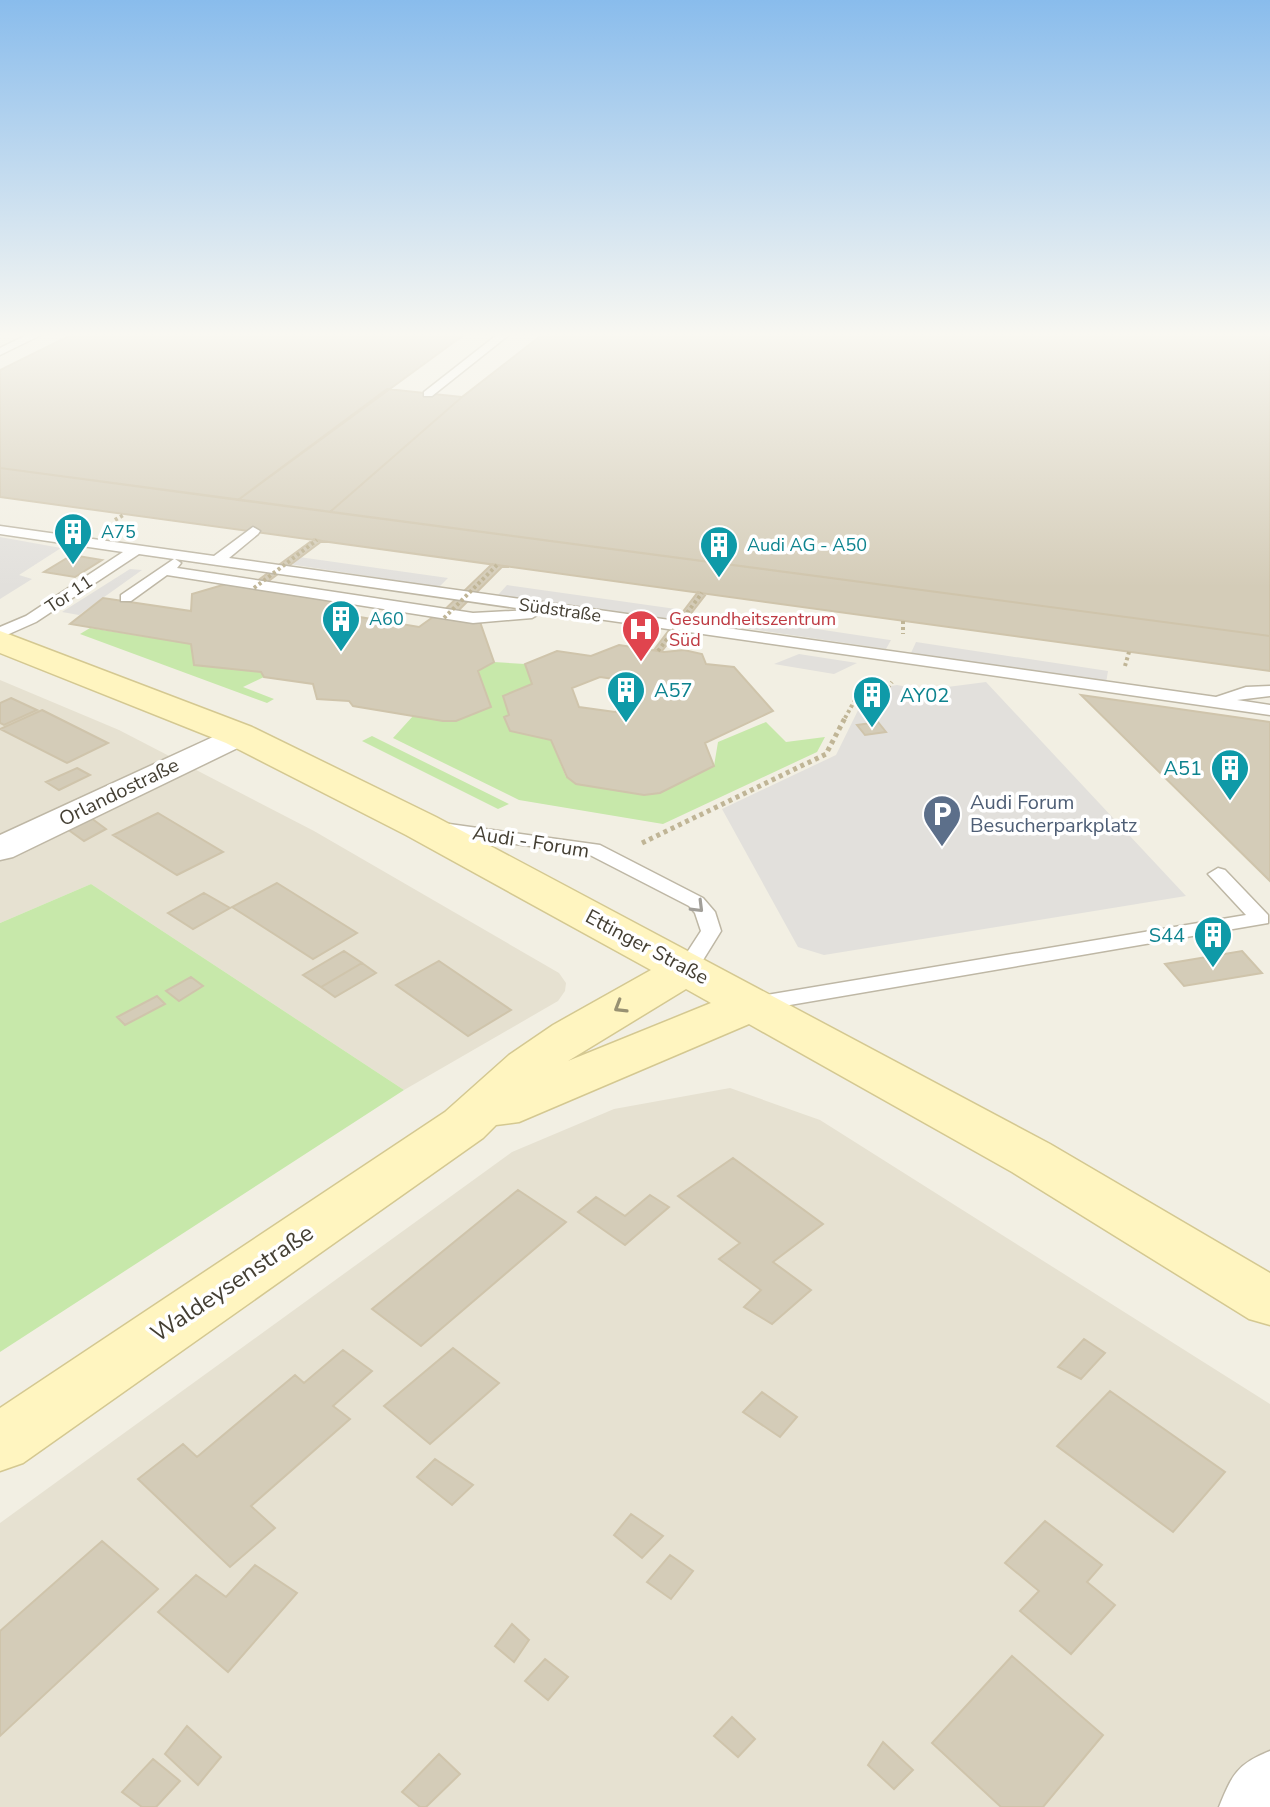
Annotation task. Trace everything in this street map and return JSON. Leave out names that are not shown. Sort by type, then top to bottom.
[{"type":"main road","name":"Ettinger Straße","points":[[0,641],[239,735],[421,826],[688,968],[1031,1158],[1270,1302]]},
{"type":"main road","name":"Waldeysenstraße","points":[[0,1443],[464,1125],[527,1067],[570,1036],[688,968]]},
{"type":"main road","name":"Waldeysenstraße","points":[[464,1125],[753,1004]]},
{"type":"street","name":"Orlandostraße","points":[[0,849],[239,735]]},
{"type":"street","points":[[1253,1807],[1270,1784]]},
{"type":"lane","name":"Südstraße","points":[[0,530],[1270,710]]},
{"type":"lane","points":[[217,561],[253,531]]},
{"type":"lane","name":"Tor 11","points":[[0,633],[31,619],[135,550]]},
{"type":"lane","points":[[126,598],[183,557]]},
{"type":"lane","points":[[164,570],[473,618],[574,612]]},
{"type":"lane","name":"Südstraße","points":[[1214,702],[1246,692],[1270,691]]},
{"type":"lane","name":"Audi - Forum","points":[[421,826],[593,849],[637,870],[696,902],[705,912],[711,931],[688,968]]},
{"type":"lane","points":[[1218,874],[1267,921]]},
{"type":"lane","points":[[753,1004],[1267,921]]},
{"type":"path","points":[[254,588],[317,540]]},
{"type":"path","points":[[444,618],[497,565]]},
{"type":"path","points":[[658,651],[702,593]]},
{"type":"path","points":[[1125,666],[1129,652]]},
{"type":"path","points":[[638,846],[712,807],[826,754],[860,691],[900,673]]},
{"type":"shaded area","points":[[0,537],[61,548],[19,575],[32,579],[0,599]]},
{"type":"shaded area","points":[[299,557],[448,578],[439,587],[289,564]]},
{"type":"shaded area","points":[[130,569],[142,570],[79,615],[62,612]]},
{"type":"shaded area","points":[[507,585],[676,609],[669,619],[498,595]]},
{"type":"shaded area","points":[[724,615],[891,640],[886,649],[717,624]]},
{"type":"shaded area","points":[[916,642],[1108,671],[1106,683],[911,653]]},
{"type":"shaded area","points":[[799,654],[857,663],[834,674],[774,664]]},
{"type":"shaded area","points":[[0,680],[119,730],[314,831],[559,973],[566,983],[565,991],[558,1001],[404,1090],[91,884],[0,923]]},
{"type":"shaded area","name":"Audi Forum Besucherparkplatz","points":[[986,682],[1186,896],[824,955],[798,947],[722,809],[836,755],[868,690],[897,685],[924,690]]},
{"type":"shaded area","points":[[730,1088],[820,1120],[1270,1404],[1270,1807],[0,1807],[0,1523],[512,1152],[614,1109]]},
{"type":"green space","points":[[90,628],[191,644],[195,665],[261,672],[264,677],[243,687],[274,699],[267,703],[80,634]]},
{"type":"green space","points":[[494,662],[525,664],[532,684],[503,696],[510,731],[551,740],[566,777],[576,784],[644,795],[660,793],[714,766],[718,742],[766,722],[786,742],[825,737],[817,752],[663,824],[519,800],[393,738],[413,716],[456,721],[491,707],[478,671]]},
{"type":"green space","points":[[372,736],[509,804],[498,809],[362,741]]},
{"type":"green space","points":[[91,884],[404,1090],[0,1352],[0,923]]},
{"type":"building","points":[[0,418],[350,418],[238,500],[0,468]]},
{"type":"building","points":[[348,418],[438,418],[330,512],[238,500]]},
{"type":"building","points":[[438,418],[1270,418],[1270,636],[330,512]]},
{"type":"building","name":"Audi AG - A50","points":[[0,468],[1270,636],[1270,671],[0,497]]},
{"type":"building","points":[[314,539],[322,541],[258,589],[249,587]]},
{"type":"building","name":"A75","points":[[72,555],[102,560],[75,577],[44,572]]},
{"type":"building","points":[[492,564],[503,566],[450,619],[437,617]]},
{"type":"building","name":"A60","points":[[226,584],[338,600],[342,614],[419,627],[433,617],[480,622],[494,662],[478,671],[491,707],[456,721],[443,721],[353,706],[349,701],[317,699],[313,684],[264,677],[261,672],[194,665],[191,644],[70,624],[103,598],[191,611],[192,594]]},
{"type":"building","points":[[698,592],[706,594],[662,651],[654,650]]},
{"type":"building","name":"A57","points":[[619,645],[702,654],[706,664],[734,667],[773,711],[705,743],[714,766],[660,793],[644,795],[576,784],[567,777],[551,740],[510,731],[504,717],[509,715],[503,696],[532,684],[525,664],[557,651],[591,656]],"holes":[[[600,677],[635,682],[644,699],[615,712],[579,707],[572,688]]]},
{"type":"building","name":"A51","points":[[1081,695],[1270,722],[1270,881]]},
{"type":"building","points":[[11,698],[37,710],[4,725],[0,723],[0,703]]},
{"type":"building","points":[[42,710],[108,743],[67,763],[0,729]]},
{"type":"building","name":"AY02","points":[[878,722],[886,732],[865,735],[857,725]]},
{"type":"building","points":[[77,768],[90,775],[59,790],[46,782]]},
{"type":"building","points":[[158,813],[223,852],[177,875],[113,835]]},
{"type":"building","points":[[87,815],[106,829],[84,841],[63,826]]},
{"type":"building","points":[[277,883],[357,933],[313,959],[232,907]]},
{"type":"building","points":[[204,893],[230,908],[193,929],[168,913]]},
{"type":"building","points":[[344,951],[362,963],[321,987],[303,975]]},
{"type":"building","name":"S44","points":[[1242,951],[1262,973],[1184,986],[1165,964]]},
{"type":"building","points":[[439,961],[511,1010],[468,1036],[396,985]]},
{"type":"building","points":[[362,963],[376,973],[335,997],[321,987]]},
{"type":"building","points":[[191,977],[203,986],[179,1001],[166,991]]},
{"type":"building","points":[[157,996],[165,1004],[125,1025],[117,1017]]},
{"type":"building","points":[[733,1158],[823,1224],[773,1262],[811,1290],[772,1324],[744,1307],[761,1290],[719,1259],[740,1243],[678,1196]]},
{"type":"building","points":[[518,1190],[566,1222],[421,1346],[372,1309]]},
{"type":"building","points":[[650,1195],[669,1207],[625,1245],[578,1212],[596,1197],[625,1216]]},
{"type":"building","points":[[1084,1339],[1105,1353],[1081,1379],[1058,1367]]},
{"type":"building","points":[[453,1348],[499,1383],[430,1444],[384,1406]]},
{"type":"building","points":[[343,1350],[372,1371],[333,1406],[350,1419],[251,1506],[275,1528],[230,1567],[138,1479],[183,1444],[197,1457],[295,1375],[304,1383]]},
{"type":"building","points":[[1110,1391],[1225,1472],[1173,1532],[1057,1446]]},
{"type":"building","points":[[762,1392],[797,1417],[780,1437],[743,1412]]},
{"type":"building","points":[[435,1459],[473,1485],[452,1505],[417,1477]]},
{"type":"building","points":[[631,1514],[663,1536],[642,1558],[614,1535]]},
{"type":"building","points":[[1045,1521],[1102,1565],[1087,1582],[1115,1605],[1071,1654],[1020,1611],[1039,1591],[1005,1563]]},
{"type":"building","points":[[102,1541],[158,1589],[0,1736],[0,1631]]},
{"type":"building","points":[[670,1555],[693,1571],[671,1599],[647,1582]]},
{"type":"building","points":[[255,1565],[297,1593],[228,1672],[158,1612],[196,1575],[226,1597]]},
{"type":"building","points":[[512,1624],[529,1640],[514,1662],[495,1646]]},
{"type":"building","points":[[1012,1656],[1103,1735],[1043,1807],[1001,1807],[932,1743]]},
{"type":"building","points":[[545,1659],[568,1677],[548,1700],[525,1681]]},
{"type":"building","points":[[732,1717],[755,1739],[738,1757],[714,1736]]},
{"type":"building","points":[[187,1726],[221,1757],[198,1785],[165,1754]]},
{"type":"building","points":[[883,1742],[913,1770],[894,1789],[868,1765]]},
{"type":"building","points":[[439,1754],[460,1774],[426,1807],[420,1807],[402,1792]]},
{"type":"building","points":[[153,1759],[180,1781],[156,1807],[142,1807],[122,1792]]},
{"type":"place","name":"A75","points":[[73,566]]},
{"type":"place","name":"Audi AG - A50","points":[[719,579]]},
{"type":"place","name":"A60","points":[[341,653]]},
{"type":"place","name":"Gesundheitszentrum Süd","points":[[641,663]]},
{"type":"place","name":"A57","points":[[626,724]]},
{"type":"place","name":"AY02","points":[[872,729]]},
{"type":"place","name":"A51","points":[[1230,802]]},
{"type":"place","name":"Audi Forum Besucherparkplatz","points":[[942,848]]},
{"type":"place","name":"S44","points":[[1213,969]]}]
